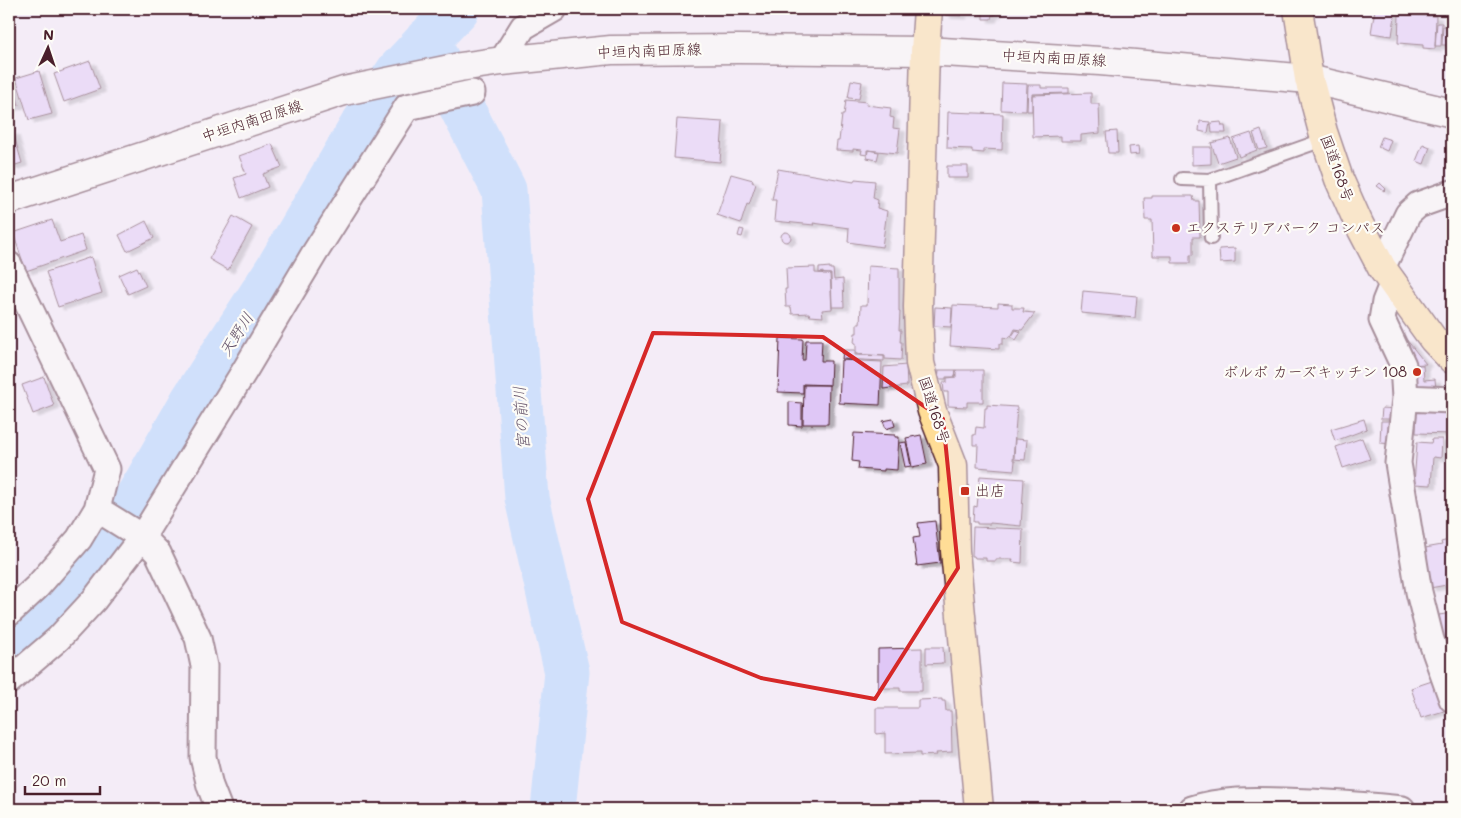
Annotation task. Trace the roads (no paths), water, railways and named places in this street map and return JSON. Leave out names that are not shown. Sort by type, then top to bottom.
[{"type":"highway","name":"国道168号","points":[[928,9],[925,51],[918,307],[920,363],[932,411],[953,465],[955,551],[979,809]]},
{"type":"highway","name":"国道168号","points":[[1298,9],[1309,79],[1339,179],[1359,224],[1388,275],[1433,340],[1452,359]]},
{"type":"main road","name":"中垣内南田原線","points":[[9,200],[344,91],[460,67],[611,50],[925,51],[1100,61],[1309,79],[1452,113]]},
{"type":"street","points":[[502,61],[523,27],[554,9]]},
{"type":"street","points":[[9,681],[58,639],[94,600],[142,537],[314,254],[407,107],[472,93]]},
{"type":"street","points":[[1452,194],[1418,205],[1408,214],[1388,275],[1382,320],[1403,366],[1405,398],[1398,463],[1419,592],[1431,640],[1452,699]]},
{"type":"street","points":[[9,265],[107,468],[97,509],[79,539],[37,587],[9,613]]},
{"type":"street","points":[[1405,398],[1452,400]]},
{"type":"street","points":[[97,509],[142,537],[158,553],[198,638],[204,666],[203,757],[210,786],[219,809]]},
{"type":"street","points":[[1192,809],[1243,800],[1300,801],[1402,809]]},
{"type":"lane","points":[[1182,179],[1210,180],[1326,139]]},
{"type":"lane","points":[[1210,180],[1211,238]]},
{"type":"waterway","name":"天野川","points":[[9,652],[33,633],[79,584],[113,537],[192,402],[279,267],[362,126],[398,72],[457,9]]},
{"type":"waterway","name":"宮の前川","points":[[427,40],[504,190],[527,498],[567,672],[553,809]]},
{"type":"place","name":"エクステリアパーク コンパス","points":[[1176,228]]},
{"type":"place","name":"ボルボ カーズキッチン 108","points":[[1417,372]]},
{"type":"place","name":"出店","points":[[965,491]]}]
